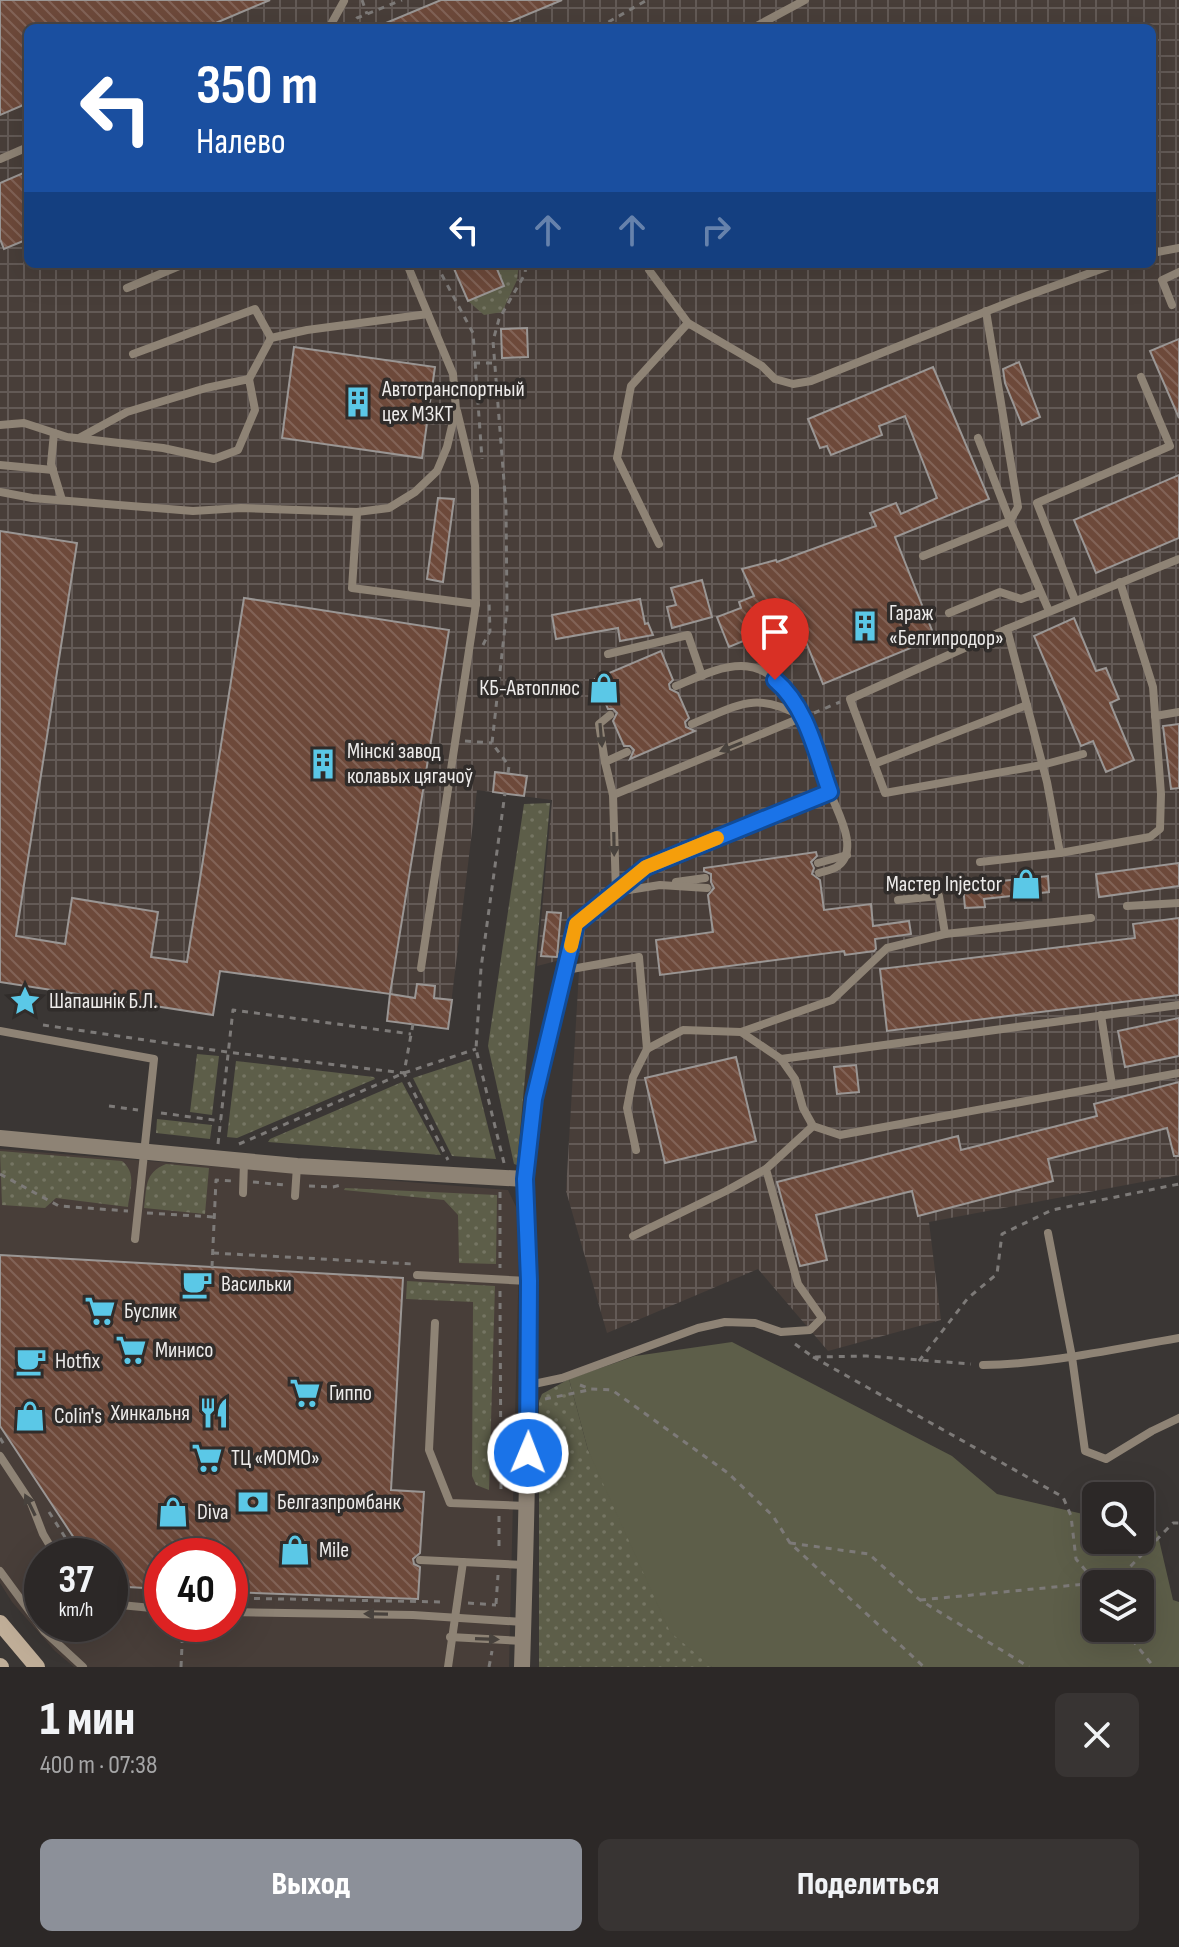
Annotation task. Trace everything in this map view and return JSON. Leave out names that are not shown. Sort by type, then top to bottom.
[{"type":"main road","points":[[0,1623],[37,1667]]},
{"type":"street","points":[[522,1667],[529,1385],[525,1179],[534,1099],[567,964]]},
{"type":"street","points":[[0,1138],[244,1162],[525,1179]]},
{"type":"lane","points":[[328,24],[345,0]]},
{"type":"lane","points":[[760,24],[805,0]]},
{"type":"lane","points":[[0,159],[24,149]]},
{"type":"lane","points":[[1156,252],[1179,248]]},
{"type":"lane","points":[[127,288],[174,268]]},
{"type":"lane","points":[[409,268],[453,374],[456,409],[475,486],[476,604],[421,968]]},
{"type":"lane","points":[[648,268],[688,323],[762,366],[775,379],[793,384],[811,381],[1104,268]]},
{"type":"lane","points":[[1172,305],[1162,280],[1179,272]]},
{"type":"lane","points":[[133,354],[255,309],[271,338]]},
{"type":"lane","points":[[923,556],[1010,521],[1018,507],[986,311]]},
{"type":"lane","points":[[0,425],[24,423],[79,438],[163,448],[214,459],[238,450],[255,410],[249,379],[271,338],[307,330],[428,314]]},
{"type":"lane","points":[[659,544],[617,458],[631,386],[688,323]]},
{"type":"lane","points":[[1075,600],[1037,503],[1170,446],[1141,377]]},
{"type":"lane","points":[[79,438],[127,412],[206,388],[249,379]]},
{"type":"lane","points":[[0,492],[193,511],[241,508],[357,512],[389,508],[415,492],[437,471],[447,447],[456,409]]},
{"type":"lane","points":[[54,433],[53,470],[62,500]]},
{"type":"lane","points":[[978,438],[1049,611]]},
{"type":"lane","points":[[0,465],[53,470]]},
{"type":"lane","points":[[357,512],[352,588],[476,604]]},
{"type":"lane","points":[[1083,754],[1042,765],[885,793],[850,699],[1049,611],[1179,559]]},
{"type":"lane","points":[[980,862],[1060,853],[1150,837],[1160,829],[1161,794],[1153,687],[1120,582]]},
{"type":"lane","points":[[949,613],[1000,592],[1021,599],[1040,592]]},
{"type":"lane","points":[[1007,629],[1042,765],[1060,853]]},
{"type":"lane","points":[[608,654],[688,635],[702,676]]},
{"type":"lane","points":[[676,686],[726,667],[744,666],[760,670],[789,691],[803,717],[847,841],[847,855],[837,867],[819,873]]},
{"type":"lane","points":[[692,724],[755,701],[786,708],[803,717]]},
{"type":"lane","points":[[874,764],[1027,705]]},
{"type":"lane","points":[[1155,716],[1179,712]]},
{"type":"lane","points":[[610,715],[599,724],[613,795],[616,893]]},
{"type":"lane","points":[[613,795],[803,717]]},
{"type":"lane","points":[[605,762],[627,752]]},
{"type":"lane","points":[[636,1150],[627,1108],[633,1077],[647,1049],[639,957],[567,964],[576,924],[646,867],[830,792]]},
{"type":"lane","points":[[818,863],[847,855]]},
{"type":"lane","points":[[616,893],[705,878]]},
{"type":"lane","points":[[660,885],[707,888]]},
{"type":"lane","points":[[898,900],[939,896],[945,934]]},
{"type":"lane","points":[[1127,906],[1179,903]]},
{"type":"lane","points":[[647,1049],[683,1030],[741,1032],[832,1000],[887,948],[945,934],[1091,918]]},
{"type":"lane","points":[[781,1059],[1179,1005]]},
{"type":"lane","points":[[1101,1015],[1112,1085]]},
{"type":"lane","points":[[0,1031],[154,1059],[135,1239]]},
{"type":"lane","points":[[741,1032],[781,1059],[795,1079],[803,1108],[813,1126],[840,1135],[1179,1073]]},
{"type":"lane","points":[[633,1236],[766,1169],[813,1126]]},
{"type":"lane","points":[[243,1193],[244,1162]]},
{"type":"lane","points":[[295,1196],[297,1166]]},
{"type":"lane","points":[[529,1385],[562,1378],[698,1328],[725,1322],[755,1323],[781,1332],[810,1330],[822,1318],[798,1284],[766,1169]]},
{"type":"lane","points":[[1048,1233],[1072,1357],[1085,1451],[1106,1459],[1179,1418]]},
{"type":"lane","points":[[417,1275],[529,1281]]},
{"type":"lane","points":[[435,1323],[429,1450],[450,1503],[526,1506]]},
{"type":"lane","points":[[983,1365],[1072,1357],[1179,1338]]},
{"type":"lane","points":[[0,1456],[31,1503],[45,1538]]},
{"type":"lane","points":[[420,1560],[525,1565]]},
{"type":"lane","points":[[448,1667],[463,1562]]},
{"type":"lane","points":[[0,1571],[44,1631],[83,1667]]},
{"type":"lane","points":[[248,1612],[454,1617],[523,1622]]},
{"type":"lane","points":[[450,1637],[523,1641]]},
{"type":"path","points":[[362,0],[367,14]]},
{"type":"path","points":[[352,24],[357,18],[402,0]]},
{"type":"path","points":[[605,24],[647,0]]},
{"type":"path","points":[[508,773],[509,766],[492,743],[507,609],[506,507],[493,341],[499,319],[526,268]]},
{"type":"path","points":[[474,363],[495,363]]},
{"type":"path","points":[[803,717],[850,699]]},
{"type":"path","points":[[464,741],[492,743]]},
{"type":"path","points":[[504,1164],[476,1049],[481,968],[505,793]]},
{"type":"path","points":[[218,1144],[233,1010],[411,1034]]},
{"type":"path","points":[[30,1023],[227,1052],[404,1073]]},
{"type":"path","points":[[413,1024],[404,1073],[450,1163]]},
{"type":"path","points":[[237,1145],[404,1073],[476,1049]]},
{"type":"path","points":[[109,1106],[221,1121]]},
{"type":"path","points":[[0,1174],[59,1206],[214,1217]]},
{"type":"path","points":[[212,1267],[216,1180]]},
{"type":"path","points":[[919,1361],[968,1298],[997,1274],[1002,1234],[1052,1210],[1179,1184]]},
{"type":"path","points":[[501,1192],[501,1492]]},
{"type":"path","points":[[213,1253],[422,1264]]},
{"type":"path","points":[[781,1332],[813,1357],[1063,1497],[1071,1516],[1076,1559],[1085,1570]]},
{"type":"path","points":[[813,1357],[867,1356],[983,1365]]},
{"type":"path","points":[[562,1378],[590,1389]]},
{"type":"path","points":[[545,1399],[590,1389],[612,1390],[728,1473],[773,1516],[790,1543],[924,1667]]},
{"type":"path","points":[[495,1621],[499,1516]]},
{"type":"path","points":[[1127,1570],[1173,1523],[1179,1523]]},
{"type":"path","points":[[790,1543],[869,1554],[920,1600],[1029,1667]]},
{"type":"path","points":[[920,1600],[1082,1584]]},
{"type":"path","points":[[248,1598],[496,1605]]},
{"type":"path","points":[[489,1667],[495,1639]]},
{"type":"path","points":[[181,1667],[182,1642]]},
{"type":"path","points":[[1134,1642],[1154,1667]]},
{"type":"shaded area","points":[[0,0],[1179,0],[1179,1175],[929,1222],[941,1320],[828,1351],[758,1269],[607,1333],[566,1191],[580,955],[537,966],[552,800],[477,790],[448,1029],[387,1021],[390,994],[221,971],[213,1015],[0,982]]},
{"type":"shaded area","points":[[0,1149],[508,1190],[520,1215],[509,1667],[74,1667],[47,1642],[128,1642],[128,1538],[24,1538],[24,1616],[0,1583]]},
{"type":"green space","points":[[497,268],[518,268],[517,280],[502,312],[484,315],[468,301],[504,286]]},
{"type":"green space","points":[[550,803],[517,1165],[514,1164],[488,1046],[524,804]]},
{"type":"green space","points":[[197,1054],[219,1056],[212,1115],[190,1112]]},
{"type":"green space","points":[[471,1059],[496,1159],[452,1156],[413,1078]]},
{"type":"green space","points":[[236,1061],[375,1079],[237,1138],[227,1137]]},
{"type":"green space","points":[[402,1082],[441,1155],[268,1142],[270,1139]]},
{"type":"green space","points":[[157,1119],[212,1125],[210,1139],[156,1133]]},
{"type":"green space","points":[[0,1151],[122,1161],[131,1176],[128,1207],[56,1198],[45,1208],[2,1205]]},
{"type":"green space","points":[[166,1164],[209,1168],[205,1214],[144,1208],[150,1176]]},
{"type":"green space","points":[[345,1188],[497,1195],[496,1264],[459,1263],[458,1215],[444,1200]]},
{"type":"green space","points":[[407,1281],[495,1286],[489,1490],[476,1485],[472,1476],[473,1302],[406,1299]]},
{"type":"green space","points":[[732,1342],[952,1456],[997,1494],[1082,1514],[1082,1554],[1154,1554],[1154,1530],[1157,1531],[1173,1600],[1179,1602],[1179,1667],[712,1667],[670,1632],[588,1450],[569,1379],[635,1356]]},
{"type":"green space","points":[[569,1379],[588,1450],[712,1667],[539,1667],[539,1401],[542,1394]]},
{"type":"building","points":[[0,0],[270,0],[213,24],[24,24],[24,105],[0,115]]},
{"type":"building","points":[[441,0],[562,0],[505,24],[384,24]]},
{"type":"building","points":[[24,173],[24,241],[4,249],[0,239],[0,183]]},
{"type":"building","points":[[454,268],[497,268],[504,286],[468,301]]},
{"type":"building","points":[[527,328],[528,357],[502,358],[501,329]]},
{"type":"building","points":[[1179,339],[1179,418],[1150,351]]},
{"type":"building","name":"Автотранспортный цех МЗКТ","points":[[294,347],[435,367],[422,458],[282,438]]},
{"type":"building","points":[[1019,362],[1040,417],[1022,425],[1005,383],[1003,369]]},
{"type":"building","points":[[933,367],[989,499],[895,537],[935,638],[823,684],[793,610],[764,622],[765,625],[750,631],[753,637],[729,647],[717,617],[741,608],[739,602],[754,596],[742,569],[777,562],[876,526],[870,513],[896,503],[901,514],[937,498],[905,416],[879,426],[882,435],[831,455],[827,446],[820,448],[808,419]]},
{"type":"building","points":[[1179,475],[1179,538],[1096,573],[1074,520]]},
{"type":"building","points":[[438,498],[454,499],[443,582],[427,579]]},
{"type":"building","name":"Мінскі завод колавых цягачоў","points":[[0,531],[77,543],[16,936],[65,944],[72,898],[158,912],[151,957],[187,962],[244,598],[449,630],[390,994],[220,971],[213,1015],[0,982]]},
{"type":"building","points":[[702,580],[712,617],[672,628],[667,607],[676,605],[671,588]]},
{"type":"building","points":[[640,599],[645,624],[648,623],[653,635],[620,641],[618,628],[556,639],[552,615]]},
{"type":"building","points":[[1074,618],[1096,671],[1106,668],[1119,699],[1110,703],[1134,760],[1106,772],[1093,741],[1081,746],[1034,636]]},
{"type":"building","points":[[661,651],[673,680],[669,684],[670,689],[678,693],[689,718],[685,722],[686,727],[695,731],[630,759],[634,750],[624,746],[613,721],[617,713],[608,709],[595,679]]},
{"type":"building","points":[[1179,724],[1179,788],[1171,789],[1163,726]]},
{"type":"building","points":[[495,772],[527,776],[524,796],[493,792]]},
{"type":"building","points":[[816,852],[817,856],[811,862],[814,868],[812,874],[820,880],[824,910],[871,904],[873,926],[909,921],[911,934],[875,939],[874,951],[845,955],[844,951],[660,975],[656,940],[713,932],[708,895],[714,888],[711,874],[704,868]]},
{"type":"building","points":[[1179,863],[1179,886],[1099,897],[1096,874]]},
{"type":"building","points":[[1048,876],[1049,892],[984,899],[985,907],[965,908],[963,885]]},
{"type":"building","points":[[547,912],[561,913],[557,957],[541,956]]},
{"type":"building","points":[[1179,918],[1179,995],[887,1031],[880,969],[1135,938],[1133,924]]},
{"type":"building","points":[[417,984],[435,986],[434,998],[452,1000],[448,1029],[387,1021],[390,994],[415,998]]},
{"type":"building","points":[[1179,1018],[1179,1056],[1125,1067],[1118,1031]]},
{"type":"building","points":[[736,1057],[756,1141],[665,1163],[645,1078]]},
{"type":"building","points":[[856,1065],[859,1092],[837,1094],[834,1067]]},
{"type":"building","points":[[1179,1082],[1179,1156],[1174,1156],[1167,1128],[1048,1159],[1053,1181],[918,1216],[912,1191],[816,1215],[827,1260],[800,1266],[777,1182],[958,1136],[961,1150],[1097,1116],[1094,1104]]},
{"type":"building","name":"ТЦ «МОМО»","points":[[0,1255],[403,1278],[391,1490],[424,1492],[420,1553],[413,1559],[414,1564],[420,1567],[418,1599],[248,1593],[248,1538],[144,1538],[144,1588],[128,1587],[128,1538],[74,1538],[0,1426]]},
{"type":"slow traffic","points":[[571,946],[576,924],[646,867],[717,838]]},
{"type":"place","name":"Автотранспортный цех МЗКТ","points":[[358,402]]},
{"type":"place","name":"Гараж «Белгипродор»","points":[[865,626]]},
{"type":"place","name":"КБ-Автоплюс","points":[[604,688]]},
{"type":"place","name":"Мінскі завод колавых цягачоў","points":[[323,764]]},
{"type":"place","name":"Мастер Injector","points":[[1026,884]]},
{"type":"place","name":"Шапашнік Б.Л.","points":[[25,1001]]},
{"type":"place","name":"Васильки","points":[[197,1284]]},
{"type":"place","name":"Буслик","points":[[100,1311]]},
{"type":"place","name":"Минисо","points":[[131,1350]]},
{"type":"place","name":"Hotfix","points":[[31,1361]]},
{"type":"place","name":"Гиппо","points":[[305,1393]]},
{"type":"place","name":"Хинкальня","points":[[214,1413]]},
{"type":"place","name":"Colin's","points":[[30,1416]]},
{"type":"place","name":"ТЦ «МОМО»","points":[[207,1458]]},
{"type":"place","name":"Белгазпромбанк","points":[[253,1502]]},
{"type":"place","name":"Diva","points":[[173,1512]]},
{"type":"place","name":"Mile","points":[[295,1550]]},
{"type":"route","points":[[528,1453],[529,1281],[525,1179],[534,1099],[576,924],[646,867],[830,792],[798,706],[789,691],[775,680]]}]
